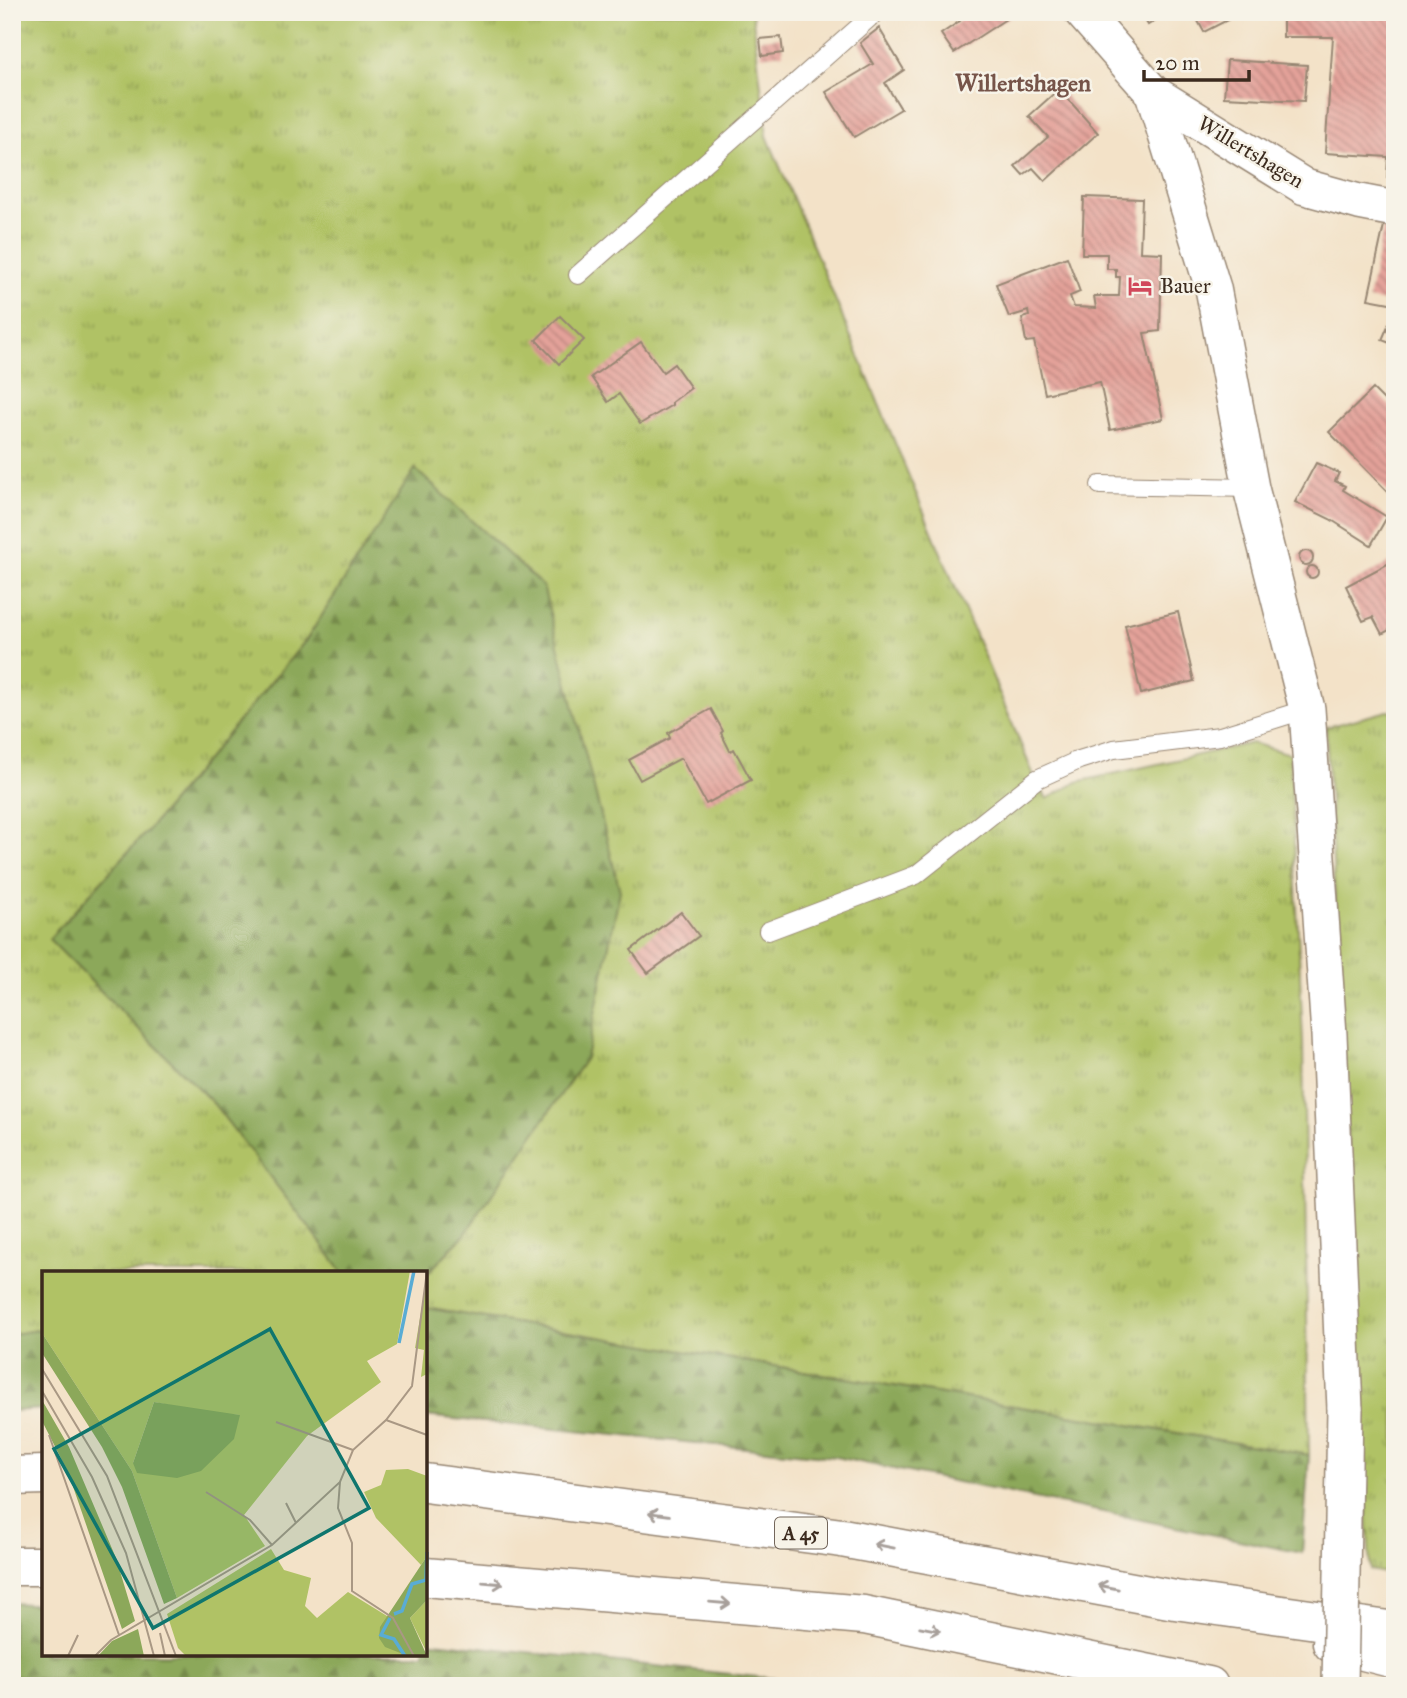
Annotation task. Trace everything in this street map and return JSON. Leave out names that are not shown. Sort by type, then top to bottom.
[{"type":"highway","points":[[12,1476],[42,1475]]},
{"type":"highway","name":"A 45","points":[[427,1483],[842,1538],[1175,1600],[1395,1659]]},
{"type":"highway","points":[[12,1566],[42,1566]]},
{"type":"highway","points":[[427,1577],[864,1615],[1209,1686]]},
{"type":"highway","points":[[1175,1600],[1395,1631]]},
{"type":"street","points":[[1082,12],[1153,93],[1213,288],[1251,488],[1307,709],[1329,1035],[1345,1409],[1340,1686]]},
{"type":"street","name":"Willertshagen","points":[[1153,93],[1306,187],[1395,209]]},
{"type":"lane","points":[[578,275],[876,12]]},
{"type":"lane","points":[[1100,485],[1251,488]]},
{"type":"lane","points":[[768,931],[916,875],[1037,779],[1079,760],[1114,749],[1220,736],[1307,709]]},
{"type":"green space","points":[[12,12],[752,12],[767,136],[1034,776],[1047,799],[1077,782],[1252,743],[1290,754],[1303,1042],[1309,1455],[427,1308],[427,1274],[464,1235],[416,469],[307,639],[149,829],[49,939],[214,1104],[342,1271],[42,1271],[42,1329],[12,1334]]},
{"type":"green space","points":[[415,469],[543,586],[620,891],[586,1058],[464,1235],[427,1274],[427,1271],[342,1271],[214,1104],[49,939],[149,829],[307,639]]},
{"type":"green space","points":[[1388,711],[1395,712],[1395,1575],[1370,1570],[1326,727]]},
{"type":"green space","points":[[427,1308],[1309,1455],[1302,1553],[835,1457],[427,1416]]},
{"type":"green space","points":[[42,1329],[42,1409],[12,1411],[12,1334]]},
{"type":"green space","points":[[12,1603],[42,1605],[42,1656],[427,1656],[427,1641],[842,1686],[106,1686],[12,1676]]},
{"type":"building","points":[[954,12],[1006,12],[1009,17],[954,53],[941,34],[960,21]]},
{"type":"building","points":[[1140,12],[1168,12],[1148,25]]},
{"type":"building","points":[[1193,12],[1243,12],[1204,32]]},
{"type":"building","points":[[1283,12],[1395,12],[1395,177],[1387,177],[1388,157],[1325,153],[1333,37],[1283,37]]},
{"type":"building","points":[[879,28],[904,70],[885,83],[901,109],[854,137],[826,92],[873,64],[860,43]]},
{"type":"building","points":[[781,37],[783,53],[762,56],[760,39]]},
{"type":"building","points":[[1227,60],[1307,65],[1304,101],[1224,97]]},
{"type":"building","points":[[1059,89],[1098,133],[1045,181],[1033,168],[1023,175],[1015,166],[1048,137],[1029,116]]},
{"type":"building","points":[[1084,197],[1142,199],[1140,252],[1162,253],[1160,331],[1144,333],[1163,419],[1110,430],[1100,382],[1045,394],[1034,341],[1026,342],[1022,318],[1029,316],[1028,311],[1009,317],[996,284],[1067,257],[1080,292],[1070,296],[1074,307],[1096,308],[1094,296],[1119,296],[1120,277],[1116,277],[1116,269],[1107,269],[1107,254],[1082,254]]},
{"type":"building","points":[[1386,216],[1395,218],[1395,304],[1368,299]]},
{"type":"building","points":[[1395,309],[1395,345],[1382,340]]},
{"type":"building","points":[[560,316],[584,340],[559,364],[536,340]]},
{"type":"building","points":[[641,342],[663,372],[674,364],[691,388],[672,402],[672,405],[640,424],[619,394],[608,402],[591,377]]},
{"type":"building","points":[[1373,389],[1395,411],[1395,499],[1329,432]]},
{"type":"building","points":[[1316,463],[1339,473],[1335,481],[1345,486],[1343,490],[1387,517],[1371,545],[1330,519],[1295,502]]},
{"type":"building","points":[[1306,551],[1311,553],[1311,563],[1306,565],[1301,563],[1299,558],[1301,553]]},
{"type":"building","points":[[1395,560],[1395,627],[1382,634],[1373,617],[1363,621],[1346,586]]},
{"type":"building","points":[[1312,566],[1318,572],[1312,578],[1306,572]]},
{"type":"building","points":[[1178,612],[1194,681],[1141,694],[1125,625]]},
{"type":"building","points":[[711,709],[730,751],[734,749],[751,780],[706,804],[681,758],[640,780],[629,760],[670,738],[668,733]]},
{"type":"building","points":[[681,912],[699,936],[648,973],[631,950]]},
{"type":"place","name":"Bauer","points":[[1140,286]]},
{"type":"district","name":"Willertshagen","points":[[1023,83]]}]
